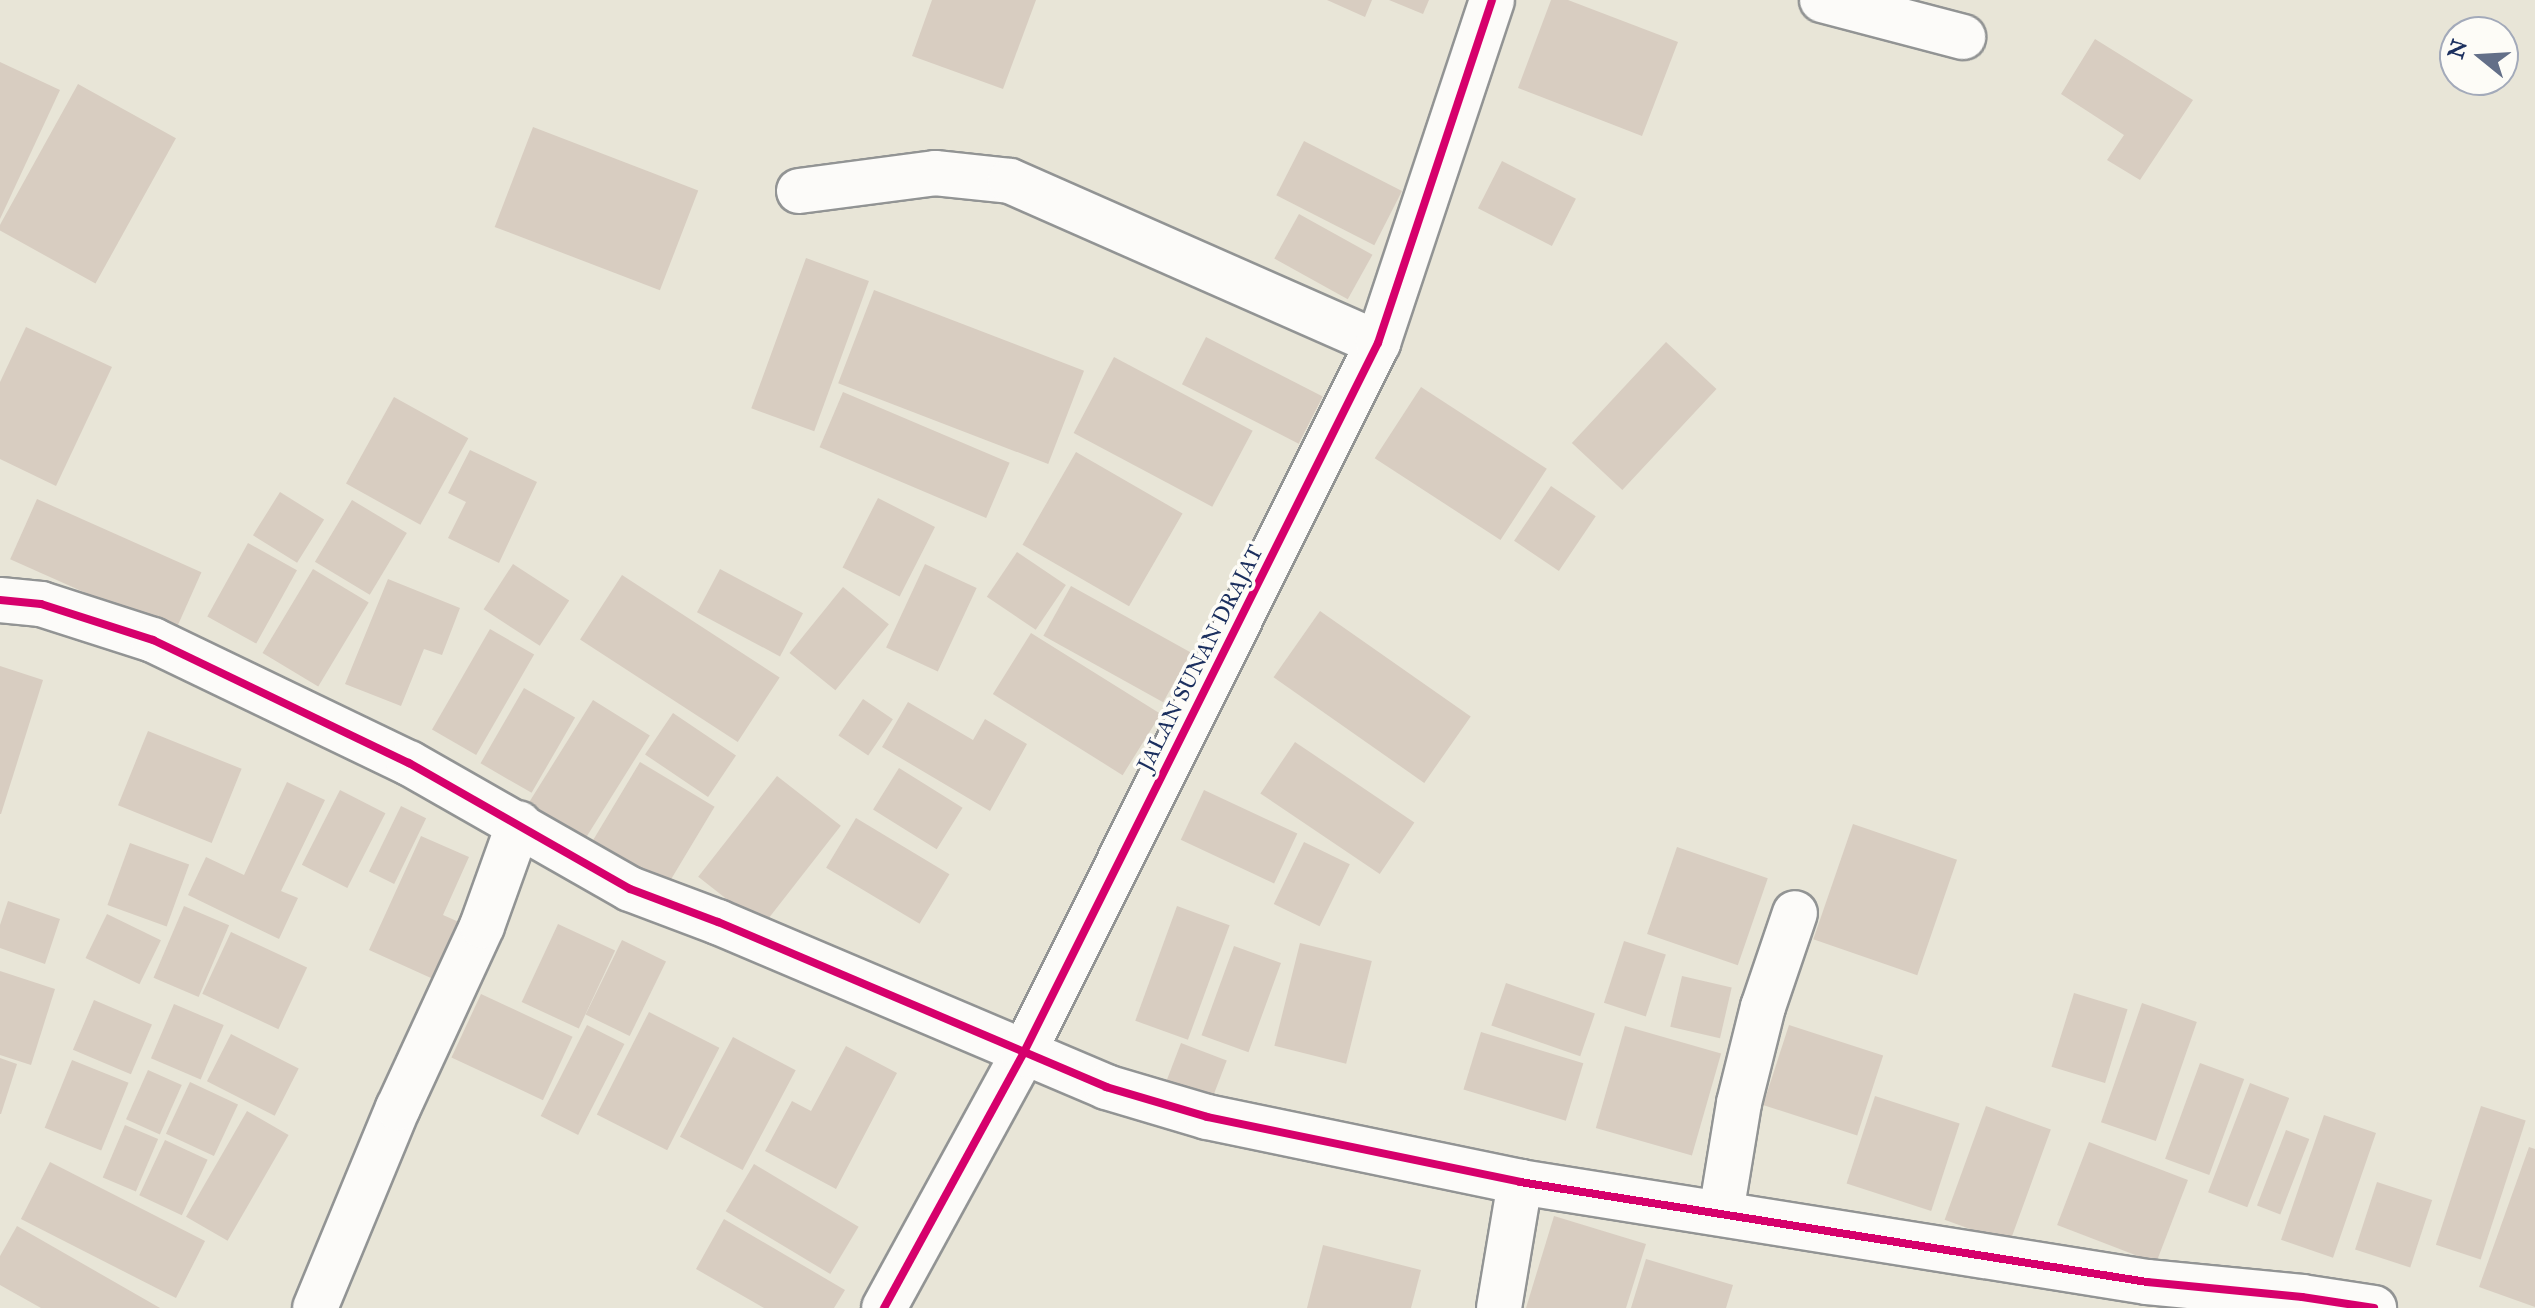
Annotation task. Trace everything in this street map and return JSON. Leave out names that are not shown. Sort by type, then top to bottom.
[{"type":"street","name":"JALAN SUNAN DRAJAT","points":[[884,1308],[1023,1054],[1378,343],[1492,0]]},
{"type":"street","points":[[1822,0],[1963,37]]},
{"type":"street","points":[[799,191],[935,173],[1010,181],[1378,343]]},
{"type":"street","points":[[0,600],[41,604],[153,640],[409,763],[630,889],[746,933],[1106,1087],[1207,1117],[1520,1182],[1721,1213],[2146,1295],[2302,1297],[2374,1308]]},
{"type":"street","points":[[315,1308],[398,1108],[482,926],[519,823]]},
{"type":"street","points":[[1721,1213],[1746,1075],[1763,1007],[1795,913]]},
{"type":"street","points":[[1499,1308],[1520,1182]]},
{"type":"building","points":[[932,0],[1036,0],[1003,89],[912,56]]},
{"type":"building","points":[[1327,0],[1372,0],[1365,17]]},
{"type":"building","points":[[1389,0],[1429,0],[1423,14]]},
{"type":"building","points":[[1551,0],[1568,0],[1678,42],[1642,136],[1518,88]]},
{"type":"building","points":[[2095,39],[2193,100],[2140,180],[2107,160],[2124,135],[2061,94]]},
{"type":"building","points":[[0,62],[60,90],[0,219]]},
{"type":"building","points":[[78,84],[176,138],[95,283],[0,231],[0,225]]},
{"type":"building","points":[[533,127],[698,190],[660,290],[495,227]]},
{"type":"building","points":[[1304,141],[1402,191],[1374,245],[1276,195]]},
{"type":"building","points":[[1502,161],[1576,199],[1552,246],[1478,208]]},
{"type":"building","points":[[1299,214],[1372,255],[1348,299],[1274,259]]},
{"type":"building","points":[[806,258],[869,281],[814,431],[751,408]]},
{"type":"building","points":[[874,290],[1084,371],[1048,464],[838,383]]},
{"type":"building","points":[[26,327],[112,367],[56,486],[0,459],[0,382]]},
{"type":"building","points":[[1206,337],[1323,396],[1299,444],[1182,384]]},
{"type":"building","points":[[1666,342],[1716,389],[1622,490],[1572,443]]},
{"type":"building","points":[[1114,357],[1253,431],[1212,507],[1074,433]]},
{"type":"building","points":[[1421,387],[1547,469],[1501,540],[1375,458]]},
{"type":"building","points":[[843,392],[1010,463],[986,518],[820,447]]},
{"type":"building","points":[[394,397],[468,438],[420,525],[346,484]]},
{"type":"building","points":[[470,450],[537,482],[499,563],[448,538],[466,502],[448,493]]},
{"type":"building","points":[[1076,452],[1183,514],[1129,606],[1022,545]]},
{"type":"building","points":[[1551,486],[1596,516],[1559,571],[1514,541]]},
{"type":"building","points":[[280,492],[324,520],[297,563],[253,535]]},
{"type":"building","points":[[878,498],[935,527],[900,597],[843,567]]},
{"type":"building","points":[[37,499],[201,572],[175,633],[10,559]]},
{"type":"building","points":[[352,500],[407,533],[370,595],[315,562]]},
{"type":"building","points":[[248,543],[297,570],[256,644],[207,616]]},
{"type":"building","points":[[1017,552],[1066,585],[1036,630],[987,597]]},
{"type":"building","points":[[513,564],[569,600],[540,646],[484,609]]},
{"type":"building","points":[[925,564],[977,588],[938,671],[886,647]]},
{"type":"building","points":[[313,569],[369,602],[318,686],[263,653]]},
{"type":"building","points":[[720,569],[803,613],[780,656],[697,612]]},
{"type":"building","points":[[622,575],[780,677],[738,742],[580,640]]},
{"type":"building","points":[[388,579],[460,608],[442,655],[424,649],[401,706],[345,684]]},
{"type":"building","points":[[1071,586],[1191,652],[1163,702],[1043,636]]},
{"type":"building","points":[[843,587],[889,624],[835,690],[790,653]]},
{"type":"building","points":[[1320,611],[1471,717],[1424,783],[1274,677]]},
{"type":"building","points":[[490,629],[534,654],[476,755],[432,729]]},
{"type":"building","points":[[1031,633],[1161,714],[1123,775],[993,694]]},
{"type":"building","points":[[0,666],[43,680],[1,814],[0,814]]},
{"type":"building","points":[[524,688],[575,718],[532,793],[480,763]]},
{"type":"building","points":[[863,699],[893,719],[868,756],[838,735]]},
{"type":"building","points":[[593,700],[650,736],[584,842],[527,806]]},
{"type":"building","points":[[908,702],[973,740],[985,719],[1027,744],[990,811],[882,747]]},
{"type":"building","points":[[673,713],[736,755],[708,797],[645,754]]},
{"type":"building","points":[[148,731],[242,769],[212,843],[118,805]]},
{"type":"building","points":[[1295,742],[1414,823],[1380,874],[1260,793]]},
{"type":"building","points":[[640,762],[715,807],[661,896],[586,851]]},
{"type":"building","points":[[899,768],[963,808],[937,849],[873,810]]},
{"type":"building","points":[[777,776],[841,826],[762,927],[698,877]]},
{"type":"building","points":[[287,782],[325,800],[281,891],[298,898],[279,939],[188,895],[206,857],[244,875]]},
{"type":"building","points":[[340,790],[385,813],[347,888],[302,865]]},
{"type":"building","points":[[1204,790],[1297,834],[1274,883],[1181,840]]},
{"type":"building","points":[[401,806],[426,818],[394,884],[369,872]]},
{"type":"building","points":[[856,818],[949,874],[920,924],[826,868]]},
{"type":"building","points":[[1853,824],[1957,860],[1917,975],[1813,939]]},
{"type":"building","points":[[421,836],[469,857],[443,915],[468,926],[442,983],[369,950]]},
{"type":"building","points":[[1304,842],[1350,864],[1320,926],[1274,904]]},
{"type":"building","points":[[130,843],[189,865],[167,927],[107,905]]},
{"type":"building","points":[[1677,847],[1768,878],[1738,965],[1647,934]]},
{"type":"building","points":[[8,901],[60,919],[45,964],[0,948],[0,925]]},
{"type":"building","points":[[184,906],[229,925],[199,997],[154,978]]},
{"type":"building","points":[[1177,906],[1230,925],[1188,1040],[1135,1021]]},
{"type":"building","points":[[107,914],[161,940],[139,984],[86,958]]},
{"type":"building","points":[[558,924],[615,951],[579,1029],[522,1002]]},
{"type":"building","points":[[231,932],[307,967],[278,1029],[202,994]]},
{"type":"building","points":[[622,940],[666,961],[630,1036],[586,1015]]},
{"type":"building","points":[[1624,941],[1666,955],[1646,1016],[1604,1003]]},
{"type":"building","points":[[1300,943],[1372,961],[1346,1064],[1274,1046]]},
{"type":"building","points":[[1234,946],[1281,963],[1248,1052],[1202,1035]]},
{"type":"building","points":[[0,971],[55,989],[31,1065],[0,1055]]},
{"type":"building","points":[[1682,976],[1732,987],[1720,1038],[1670,1027]]},
{"type":"building","points":[[1506,983],[1595,1014],[1580,1056],[1491,1026]]},
{"type":"building","points":[[2074,993],[2128,1009],[2105,1083],[2051,1067]]},
{"type":"building","points":[[481,994],[573,1037],[543,1100],[451,1057]]},
{"type":"building","points":[[94,1000],[152,1025],[131,1074],[73,1050]]},
{"type":"building","points":[[2142,1003],[2197,1022],[2156,1141],[2101,1122]]},
{"type":"building","points":[[174,1004],[224,1025],[201,1079],[151,1058]]},
{"type":"building","points":[[649,1012],[719,1048],[667,1150],[597,1114]]},
{"type":"building","points":[[587,1025],[624,1044],[578,1135],[541,1116]]},
{"type":"building","points":[[1789,1025],[1883,1056],[1857,1135],[1763,1105]]},
{"type":"building","points":[[1625,1026],[1721,1054],[1692,1155],[1596,1128]]},
{"type":"building","points":[[1481,1032],[1583,1063],[1566,1121],[1463,1089]]},
{"type":"building","points":[[231,1034],[299,1069],[275,1116],[207,1081]]},
{"type":"building","points":[[733,1037],[796,1070],[743,1170],[680,1137]]},
{"type":"building","points":[[1181,1043],[1227,1061],[1210,1104],[1164,1087]]},
{"type":"building","points":[[846,1046],[897,1073],[836,1189],[765,1151],[792,1101],[811,1111]]},
{"type":"building","points":[[0,1058],[17,1064],[1,1114],[0,1114]]},
{"type":"building","points":[[72,1060],[129,1083],[101,1151],[45,1128]]},
{"type":"building","points":[[2200,1063],[2244,1079],[2209,1175],[2165,1159]]},
{"type":"building","points":[[148,1070],[182,1085],[160,1134],[126,1119]]},
{"type":"building","points":[[190,1082],[238,1104],[214,1156],[166,1134]]},
{"type":"building","points":[[2250,1083],[2289,1098],[2247,1207],[2208,1192]]},
{"type":"building","points":[[1875,1096],[1960,1124],[1931,1211],[1847,1183]]},
{"type":"building","points":[[1986,1106],[2051,1130],[2009,1243],[1945,1220]]},
{"type":"building","points":[[2481,1106],[2526,1121],[2481,1259],[2436,1245]]},
{"type":"building","points":[[247,1111],[289,1135],[228,1241],[186,1217]]},
{"type":"building","points":[[2324,1115],[2376,1133],[2333,1258],[2281,1240]]},
{"type":"building","points":[[125,1125],[158,1139],[136,1192],[103,1177]]},
{"type":"building","points":[[2286,1130],[2309,1139],[2280,1215],[2257,1206]]},
{"type":"building","points":[[165,1140],[208,1160],[182,1215],[139,1195]]},
{"type":"building","points":[[2089,1142],[2188,1180],[2156,1263],[2057,1225]]},
{"type":"building","points":[[2529,1147],[2535,1149],[2535,1307],[2479,1287]]},
{"type":"building","points":[[50,1162],[205,1241],[176,1298],[21,1219]]},
{"type":"building","points":[[754,1164],[859,1227],[830,1274],[726,1211]]},
{"type":"building","points":[[2377,1182],[2432,1200],[2410,1267],[2355,1250]]},
{"type":"building","points":[[1554,1216],[1646,1244],[1626,1308],[1526,1308]]},
{"type":"building","points":[[724,1219],[845,1290],[834,1308],[764,1308],[696,1269]]},
{"type":"building","points":[[17,1226],[160,1308],[41,1308],[0,1285],[0,1256]]},
{"type":"building","points":[[1323,1245],[1421,1270],[1411,1308],[1307,1308]]},
{"type":"building","points":[[1646,1259],[1733,1285],[1726,1308],[1631,1308]]},
{"type":"cycle path","points":[[884,1308],[1023,1054],[1378,343],[1492,0]]},
{"type":"cycle path","points":[[0,600],[41,604],[153,640],[409,763],[630,889],[718,922],[1106,1087],[1207,1117],[1520,1182],[2147,1282],[2302,1297],[2374,1308]]}]
